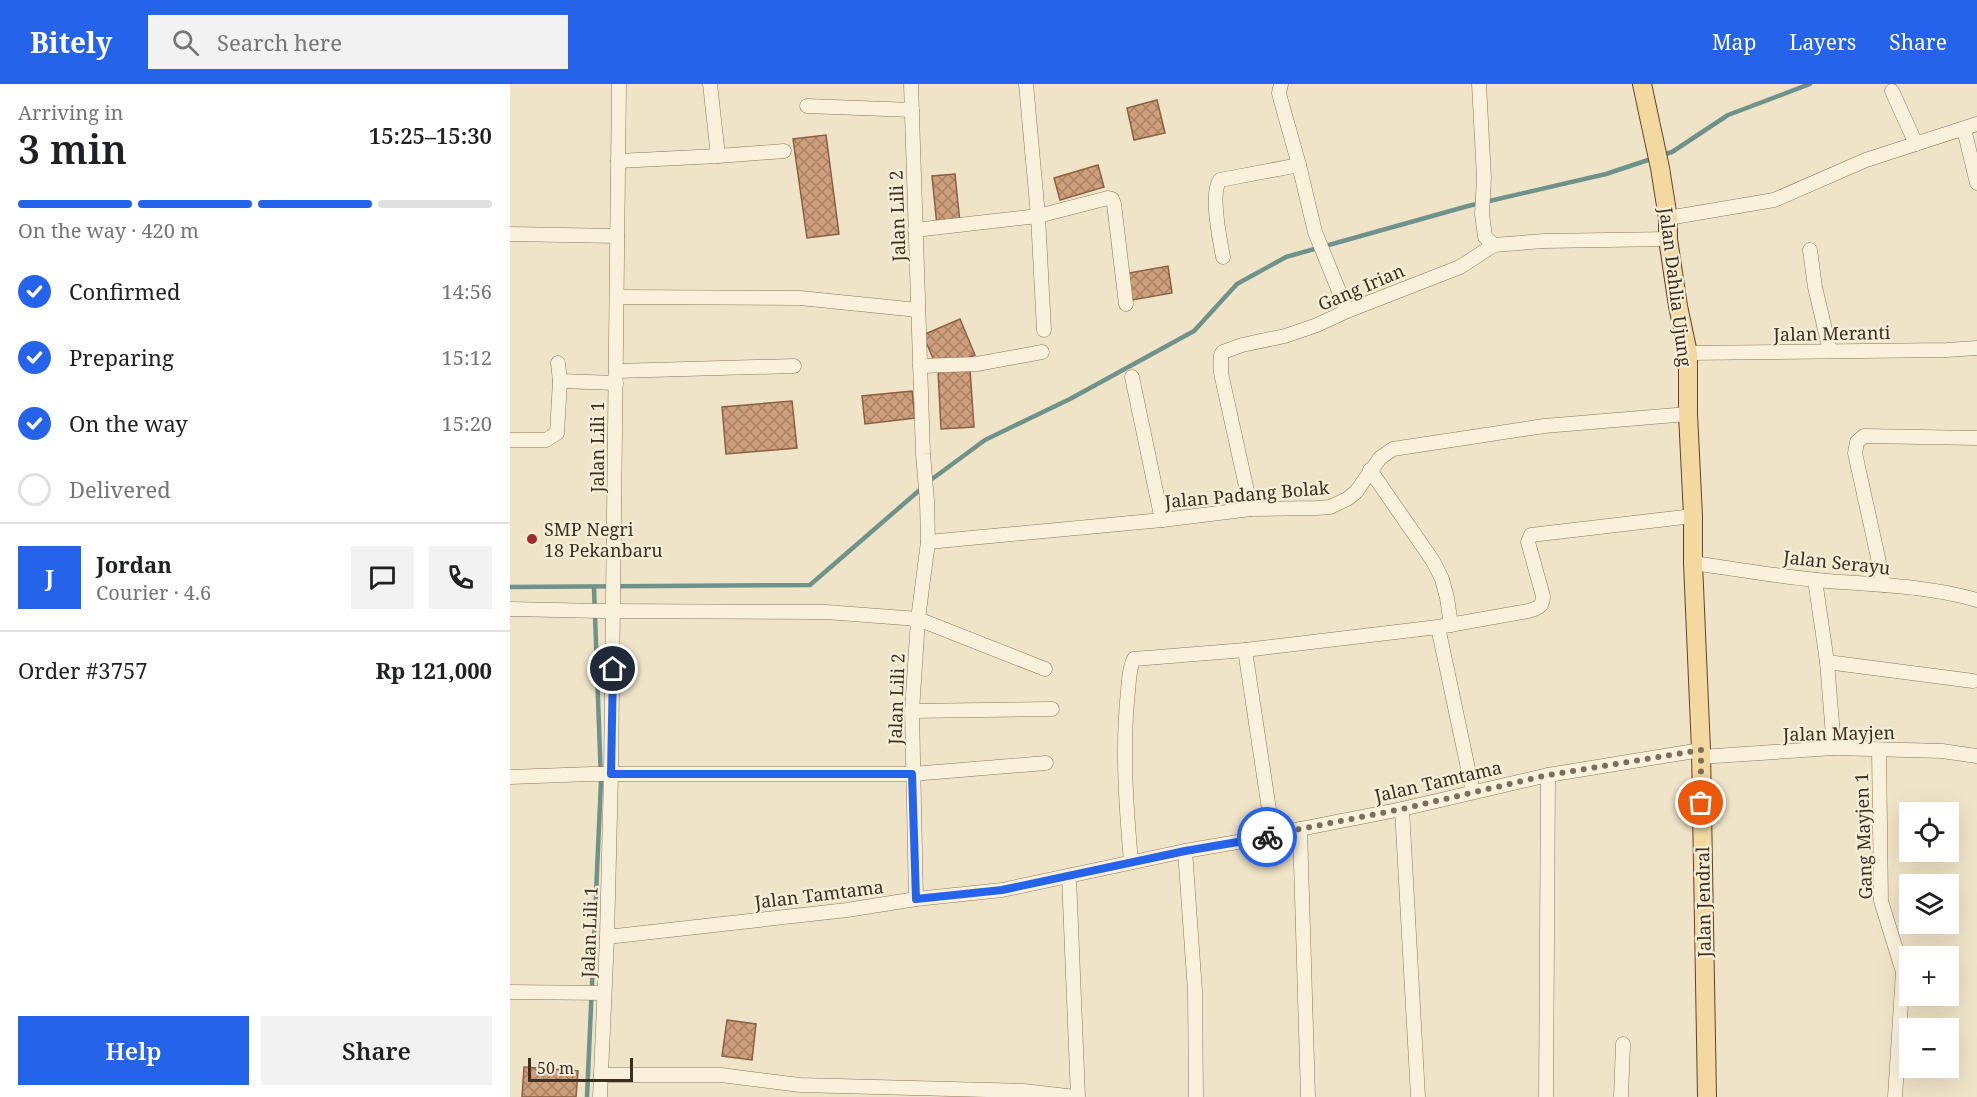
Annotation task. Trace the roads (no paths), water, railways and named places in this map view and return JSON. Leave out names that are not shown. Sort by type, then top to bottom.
[{"type":"main road","name":"Jalan Dahlia Ujung","points":[[1642,84],[1660,168],[1668,218],[1668,239],[1688,353],[1688,414],[1694,516],[1693,563]]},
{"type":"main road","name":"Jalan Jendral","points":[[1693,563],[1701,753],[1707,1097]]},
{"type":"street","name":"Jalan Lili 1","points":[[600,1097],[611,774],[610,609],[615,569],[619,84]]},
{"type":"street","points":[[710,84],[718,156]]},
{"type":"street","name":"Jalan Lili 2","points":[[911,84],[928,542],[918,619],[912,711],[916,899]]},
{"type":"street","points":[[1026,84],[1038,216],[1044,330]]},
{"type":"street","points":[[1281,84],[1279,93],[1315,232],[1347,311]]},
{"type":"street","points":[[1479,84],[1484,178],[1482,214],[1485,237],[1494,245]]},
{"type":"street","points":[[1892,91],[1916,144]]},
{"type":"street","points":[[807,106],[912,111]]},
{"type":"street","points":[[1668,218],[1774,200],[1866,160],[1971,127],[1977,183]]},
{"type":"street","points":[[618,161],[784,151]]},
{"type":"street","points":[[1223,257],[1216,191],[1220,180],[1299,165]]},
{"type":"street","points":[[915,230],[1038,216],[1108,198],[1112,199],[1126,304]]},
{"type":"street","points":[[510,234],[617,236]]},
{"type":"street","name":"Gang Irian","points":[[1251,509],[1221,373],[1222,353],[1242,345],[1285,336],[1317,325],[1460,267],[1494,245],[1544,241],[1668,239]]},
{"type":"street","points":[[1810,250],[1815,287],[1830,351]]},
{"type":"street","points":[[617,297],[800,298],[918,310]]},
{"type":"street","name":"Jalan Meranti","points":[[1688,353],[1977,348]]},
{"type":"street","points":[[920,366],[977,364],[1042,352]]},
{"type":"street","points":[[510,440],[546,440],[557,433],[560,381],[558,363]]},
{"type":"street","points":[[560,381],[794,366]]},
{"type":"street","points":[[1132,377],[1162,520]]},
{"type":"street","name":"Jalan Padang Bolak","points":[[928,542],[1162,520],[1251,509],[1330,507],[1356,492],[1380,458],[1393,449],[1544,426],[1688,414]]},
{"type":"street","points":[[1884,585],[1856,453],[1857,441],[1864,435],[1977,438]]},
{"type":"street","points":[[1370,470],[1433,561],[1442,579],[1447,598],[1445,626],[1473,792]]},
{"type":"street","points":[[1131,862],[1126,801],[1125,734],[1132,661],[1445,626],[1528,611],[1540,607],[1543,603],[1528,543],[1531,535],[1694,516]]},
{"type":"street","name":"Jalan Serayu","points":[[1693,563],[1815,580],[1950,593],[1977,600]]},
{"type":"street","points":[[1815,580],[1827,662],[1834,748]]},
{"type":"street","points":[[510,609],[826,612],[918,619],[1045,669]]},
{"type":"street","points":[[1245,650],[1273,836]]},
{"type":"street","points":[[1827,662],[1973,681]]},
{"type":"street","points":[[912,711],[1052,709]]},
{"type":"street","name":"Jalan Mayjen","points":[[1701,753],[1834,748],[1942,751],[1977,756]]},
{"type":"street","name":"Gang Mayjen 1","points":[[1879,750],[1881,901],[1903,972],[1895,1097]]},
{"type":"street","name":"Jalan Tamtama","points":[[607,937],[1002,890],[1185,851],[1273,836],[1402,809],[1548,775],[1701,753]]},
{"type":"street","points":[[510,777],[591,774],[912,774],[1046,763]]},
{"type":"street","points":[[1546,1097],[1548,775]]},
{"type":"street","points":[[1402,809],[1418,1097]]},
{"type":"street","points":[[1300,829],[1308,1097]]},
{"type":"street","points":[[1185,851],[1195,991],[1196,1097]]},
{"type":"street","points":[[601,1075],[722,1075],[799,1091],[1024,1091],[1077,1097],[1069,876]]},
{"type":"street","points":[[510,992],[604,993]]},
{"type":"street","points":[[1621,1097],[1623,1044]]},
{"type":"waterway","points":[[1662,155],[1672,152],[1728,115],[1810,84]]},
{"type":"waterway","points":[[928,482],[985,440],[1070,399],[1194,331],[1237,284],[1286,257],[1468,206],[1606,174],[1654,158]]},
{"type":"waterway","points":[[510,587],[810,585],[922,488]]},
{"type":"waterway","points":[[587,1097],[601,781],[594,588]]},
{"type":"place","name":"SMP Negri 18 Pekanbaru","points":[[532,539]]}]
